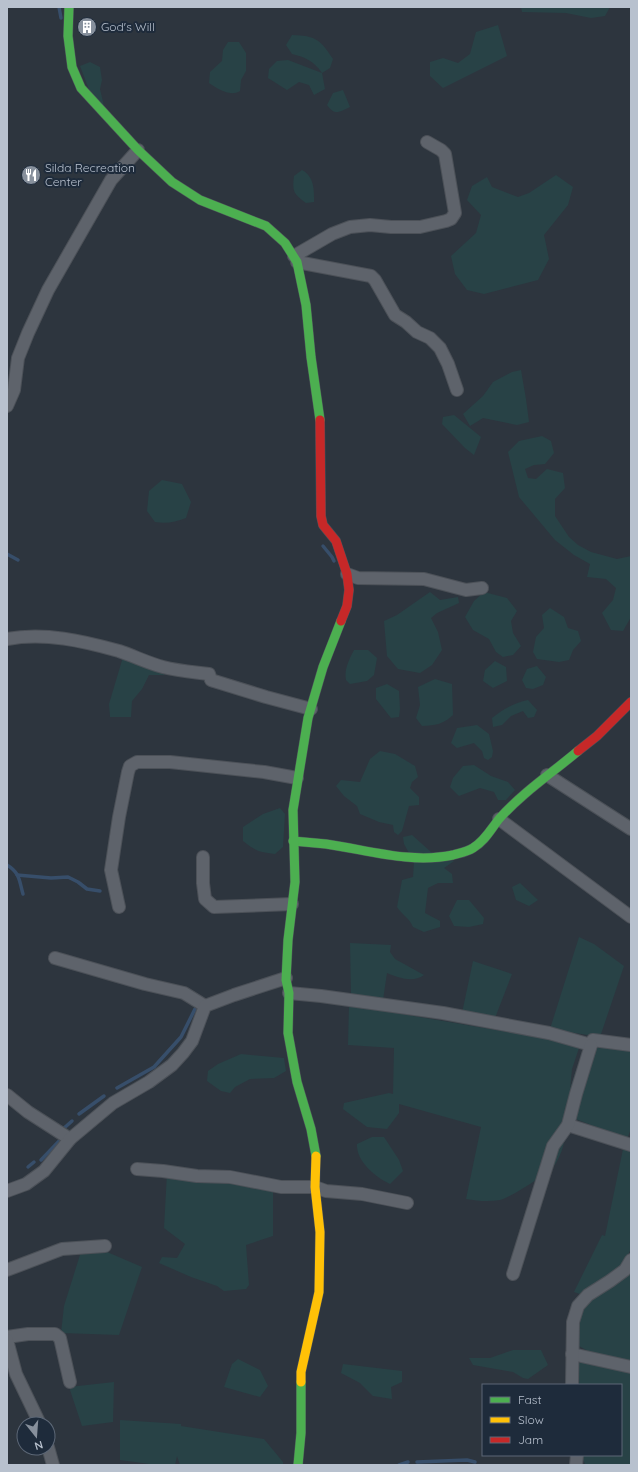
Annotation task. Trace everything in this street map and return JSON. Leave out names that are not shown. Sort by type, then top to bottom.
[{"type":"street","points":[[69,7],[68,36],[72,67],[81,88],[138,150],[172,182],[200,200],[266,226],[285,243],[296,259],[306,305],[320,427],[322,525],[336,541],[347,574],[349,590],[347,606],[323,667],[305,732],[293,810],[295,882],[288,940],[286,978],[289,993],[288,1033],[297,1082],[316,1151],[315,1187],[320,1232],[319,1292],[302,1372],[301,1433],[298,1465]]},
{"type":"street","points":[[296,259],[332,234],[350,227],[370,225],[420,227],[451,219],[455,213],[445,154],[427,142]]},
{"type":"street","points":[[7,406],[14,390],[18,358],[48,290],[112,180],[138,150]]},
{"type":"street","points":[[296,259],[371,276],[396,315],[417,332],[430,338],[440,348],[448,364],[457,390]]},
{"type":"street","points":[[347,574],[358,578],[424,579],[466,590],[482,588]]},
{"type":"street","points":[[7,639],[31,636],[51,637],[89,644],[121,652],[162,667],[209,674],[210,680],[311,709]]},
{"type":"street","points":[[293,841],[326,844],[396,856],[443,857],[458,854],[474,848],[487,836],[500,818],[547,775],[597,736],[631,702]]},
{"type":"street","points":[[119,907],[111,870],[118,817],[130,766],[137,762],[170,762],[264,772],[297,778]]},
{"type":"street","points":[[547,775],[631,829]]},
{"type":"street","points":[[500,818],[631,917]]},
{"type":"street","points":[[203,857],[203,883],[205,899],[214,906],[292,904]]},
{"type":"street","points":[[55,958],[145,984],[184,993],[205,1006]]},
{"type":"street","points":[[7,1191],[26,1184],[44,1171],[70,1139],[114,1103],[149,1082],[184,1053],[192,1041],[205,1006],[286,978]]},
{"type":"street","points":[[289,993],[443,1013],[549,1033],[591,1045]]},
{"type":"street","points":[[513,1274],[553,1146],[568,1125],[593,1040],[631,1045]]},
{"type":"street","points":[[7,1095],[28,1112],[70,1139]]},
{"type":"street","points":[[568,1125],[631,1145]]},
{"type":"street","points":[[137,1169],[197,1176],[230,1177],[281,1187],[315,1187],[326,1191],[362,1194],[407,1203]]},
{"type":"street","points":[[7,1270],[62,1249],[104,1246]]},
{"type":"street","points":[[572,1384],[573,1322],[578,1306],[588,1295],[625,1270],[631,1260]]},
{"type":"street","points":[[36,1416],[16,1374],[7,1339],[28,1334],[55,1334],[60,1338],[70,1382]]},
{"type":"street","points":[[572,1354],[631,1367]]},
{"type":"green space","points":[[521,7],[610,7],[605,16],[591,18],[566,13],[522,12]]},
{"type":"green space","points":[[498,25],[507,56],[443,88],[430,76],[430,62],[443,58],[458,63],[470,54],[476,32]]},
{"type":"green space","points":[[292,35],[307,36],[321,43],[333,59],[330,68],[322,73],[316,65],[309,60],[292,54],[286,45]]},
{"type":"green space","points":[[228,42],[239,42],[246,53],[246,71],[241,80],[240,91],[236,93],[224,92],[209,83],[210,72],[222,61],[223,50]]},
{"type":"green space","points":[[288,60],[322,73],[325,89],[314,95],[309,85],[299,82],[287,90],[268,78],[269,69],[277,61]]},
{"type":"green space","points":[[90,62],[100,67],[102,80],[100,89],[104,106],[96,108],[80,66]]},
{"type":"green space","points":[[343,90],[350,107],[337,112],[332,111],[327,105],[333,93]]},
{"type":"green space","points":[[302,170],[311,180],[314,202],[306,203],[296,195],[293,186],[294,176]]},
{"type":"green space","points":[[556,175],[573,187],[568,205],[544,235],[549,259],[538,280],[484,294],[467,290],[455,274],[451,256],[476,233],[481,215],[467,200],[472,186],[487,177],[492,187],[518,197],[529,193]]},
{"type":"green space","points":[[521,370],[529,422],[517,425],[483,418],[470,426],[463,414],[483,396],[493,382],[512,372]]},
{"type":"green space","points":[[454,415],[481,437],[474,455],[465,448],[442,424],[443,417]]},
{"type":"green space","points":[[542,436],[551,441],[554,453],[545,464],[534,465],[525,469],[528,478],[536,479],[547,469],[563,473],[565,488],[555,499],[555,516],[569,537],[578,545],[591,552],[617,559],[631,556],[631,617],[623,631],[611,630],[602,613],[613,600],[616,588],[606,579],[587,577],[590,564],[574,555],[555,540],[519,497],[508,452],[519,441]]},
{"type":"green space","points":[[162,480],[182,484],[191,502],[186,518],[171,522],[155,522],[147,511],[149,491]]},
{"type":"green space","points":[[430,592],[440,600],[458,597],[459,603],[437,613],[431,618],[438,632],[442,650],[432,665],[420,673],[398,669],[387,656],[384,621],[397,615]]},
{"type":"green space","points":[[484,592],[507,598],[517,611],[511,621],[513,633],[521,646],[513,655],[503,657],[496,652],[489,639],[473,630],[465,617],[474,601]]},
{"type":"green space","points":[[550,608],[564,617],[568,628],[578,631],[581,641],[573,650],[569,660],[559,662],[537,659],[533,652],[536,637],[544,628],[542,615]]},
{"type":"green space","points":[[354,650],[368,650],[377,658],[374,675],[367,681],[350,684],[346,680],[346,672],[347,665]]},
{"type":"green space","points":[[123,657],[167,668],[164,675],[149,675],[142,689],[132,701],[131,717],[110,717],[109,704]]},
{"type":"green space","points":[[495,661],[506,667],[507,681],[493,688],[483,681],[485,670]]},
{"type":"green space","points":[[537,666],[546,677],[543,685],[533,689],[526,688],[522,680],[527,669]]},
{"type":"green space","points":[[435,679],[452,684],[453,715],[439,724],[422,726],[416,718],[420,705],[418,687]]},
{"type":"green space","points":[[387,684],[399,691],[399,717],[391,718],[376,699],[376,688]]},
{"type":"green space","points":[[528,700],[537,710],[534,717],[528,718],[523,711],[511,716],[502,725],[493,727],[492,718],[513,705]]},
{"type":"green space","points":[[477,725],[489,734],[493,751],[492,757],[488,760],[484,758],[482,751],[474,743],[457,748],[451,743],[457,728]]},
{"type":"green space","points":[[380,751],[395,754],[415,766],[418,777],[412,782],[410,788],[419,797],[419,805],[409,806],[402,831],[398,835],[394,832],[393,825],[379,822],[360,814],[357,806],[344,796],[336,786],[341,780],[360,782],[370,759]]},
{"type":"green space","points":[[474,765],[491,776],[508,782],[515,790],[506,800],[498,800],[494,792],[480,788],[459,796],[450,787],[453,778],[463,766]]},
{"type":"green space","points":[[280,808],[285,814],[283,847],[275,854],[261,852],[243,841],[243,827],[263,814]]},
{"type":"green space","points":[[412,835],[431,852],[454,861],[444,868],[452,874],[453,883],[438,883],[428,888],[425,913],[440,921],[440,927],[424,932],[413,927],[410,921],[397,907],[402,880],[413,877],[414,862],[404,844],[403,837]]},
{"type":"green space","points":[[520,883],[538,900],[529,906],[516,900],[512,887]]},
{"type":"green space","points":[[457,900],[469,900],[484,918],[483,924],[469,927],[454,926],[449,916]]},
{"type":"green space","points":[[579,937],[594,944],[624,966],[600,1037],[550,1029]]},
{"type":"green space","points":[[350,943],[391,945],[390,952],[395,959],[424,975],[411,979],[401,978],[387,973],[383,1000],[351,995]]},
{"type":"green space","points":[[473,961],[512,974],[495,1018],[462,1013]]},
{"type":"green space","points":[[349,1005],[502,1031],[581,1042],[572,1069],[570,1089],[587,1042],[631,1050],[631,1129],[627,1139],[568,1116],[565,1140],[561,1152],[556,1163],[547,1172],[521,1190],[500,1200],[483,1201],[466,1199],[481,1127],[399,1104],[399,1113],[387,1129],[367,1127],[343,1109],[344,1103],[389,1093],[393,1094],[394,1048],[348,1045]]},
{"type":"green space","points":[[241,1054],[284,1058],[286,1071],[274,1078],[250,1079],[235,1087],[230,1093],[221,1091],[207,1081],[208,1071],[218,1064]]},
{"type":"green space","points":[[372,1137],[384,1137],[399,1160],[403,1171],[390,1184],[373,1173],[363,1162],[360,1156],[357,1144]]},
{"type":"green space","points":[[623,1149],[631,1152],[631,1248],[622,1270],[580,1294],[574,1292],[602,1235],[605,1236]]},
{"type":"green space","points":[[167,1173],[236,1179],[273,1190],[273,1236],[246,1245],[249,1285],[246,1289],[224,1291],[217,1286],[191,1277],[159,1263],[162,1257],[177,1258],[185,1244],[164,1228]]},
{"type":"green space","points":[[84,1242],[142,1267],[119,1335],[61,1333],[64,1306]]},
{"type":"green space","points":[[631,1267],[631,1362],[595,1355],[579,1346],[577,1336],[583,1303]]},
{"type":"green space","points":[[513,1350],[541,1350],[548,1365],[528,1379],[523,1378],[513,1372],[473,1365],[469,1358],[490,1358]]},
{"type":"green space","points":[[238,1359],[260,1370],[268,1386],[260,1397],[224,1387],[232,1364]]},
{"type":"green space","points":[[588,1362],[631,1372],[631,1465],[585,1464],[581,1456],[622,1456],[622,1384],[578,1384],[577,1369],[579,1363]]},
{"type":"green space","points":[[343,1364],[402,1371],[402,1382],[391,1387],[392,1399],[373,1396],[360,1383],[341,1373]]},
{"type":"green space","points":[[114,1382],[113,1422],[82,1426],[69,1387]]},
{"type":"green space","points":[[120,1420],[181,1424],[181,1426],[264,1439],[283,1462],[283,1465],[180,1465],[177,1456],[175,1465],[157,1465],[120,1460]]},
{"type":"waterway","points":[[59,7],[61,18]]},
{"type":"waterway","points":[[323,546],[334,561]]},
{"type":"waterway","points":[[7,554],[18,560]]},
{"type":"waterway","points":[[7,865],[17,874],[23,894]]},
{"type":"waterway","points":[[17,875],[51,878],[68,877],[87,889],[100,891]]},
{"type":"waterway","points":[[117,1088],[154,1067],[181,1037],[195,1009]]},
{"type":"waterway","points":[[79,1114],[104,1096]]},
{"type":"waterway","points":[[63,1129],[72,1121]]},
{"type":"waterway","points":[[41,1160],[62,1138]]},
{"type":"waterway","points":[[28,1167],[34,1162]]},
{"type":"waterway","points":[[417,1462],[467,1460],[475,1462]]},
{"type":"waterway","points":[[399,1465],[408,1462]]},
{"type":"traffic: fast","points":[[69,7],[68,36],[72,67],[81,88],[138,150],[172,182],[200,200],[266,226],[285,243],[297,262],[306,305],[311,357],[320,420]]},
{"type":"traffic: fast","points":[[316,1156],[311,1129],[297,1082],[288,1033],[289,993],[286,980],[288,940],[295,882],[293,810],[308,718],[323,667],[341,621]]},
{"type":"traffic: fast","points":[[293,841],[326,844],[405,857],[437,857],[463,852],[471,849],[481,842],[499,819],[517,800],[578,751]]},
{"type":"traffic: fast","points":[[298,1465],[301,1433],[301,1382]]},
{"type":"traffic: slow","points":[[301,1382],[301,1372],[319,1292],[320,1232],[315,1187],[316,1156]]},
{"type":"traffic: jam","points":[[320,420],[321,516],[323,525],[336,541],[347,574],[349,590],[347,606],[341,621]]},
{"type":"traffic: jam","points":[[578,751],[597,736],[631,702]]},
{"type":"place","name":"God's Will","points":[[87,27]]},
{"type":"place","name":"Silda Recreation Center","points":[[31,175]]}]
